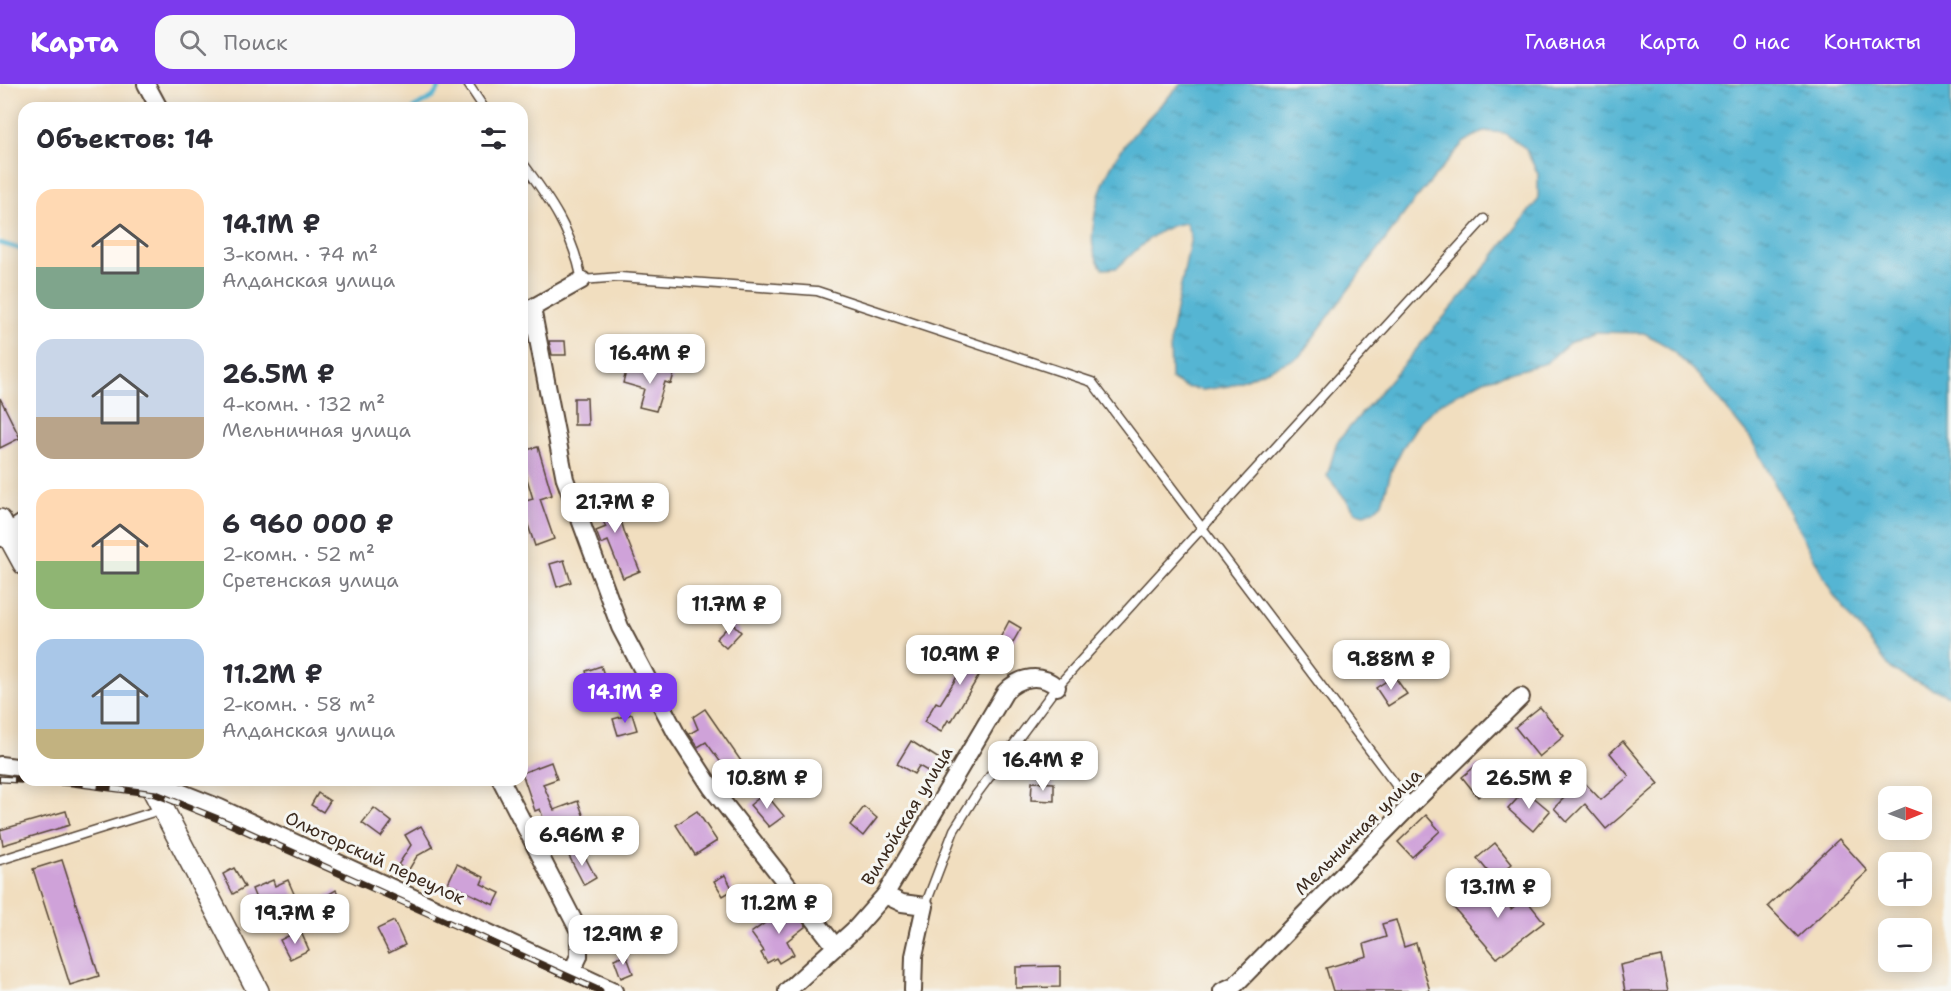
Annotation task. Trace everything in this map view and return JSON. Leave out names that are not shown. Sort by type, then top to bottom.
[{"type":"street","points":[[146,84],[156,102]]},
{"type":"street","points":[[528,308],[582,280]]},
{"type":"street","points":[[528,313],[566,479],[620,627],[676,733],[711,787],[835,946]]},
{"type":"street","points":[[8,528],[18,550]]},
{"type":"street","name":"Вилюйская улица","points":[[787,991],[855,929],[885,895],[1005,692],[1016,682],[1034,678],[1047,680],[1057,687]]},
{"type":"street","name":"Мельничная улица","points":[[1222,991],[1235,985],[1411,805],[1521,697]]},
{"type":"street","points":[[0,765],[18,767]]},
{"type":"street","points":[[152,786],[258,991]]},
{"type":"street","name":"Олюторский переулок","points":[[162,786],[220,808],[614,991]]},
{"type":"street","points":[[504,786],[579,932],[579,956],[572,971]]},
{"type":"street","points":[[885,895],[902,903],[925,906],[914,956],[913,991]]},
{"type":"lane","points":[[468,84],[480,102]]},
{"type":"lane","points":[[528,170],[556,208],[578,260],[582,280],[620,277],[817,291],[1092,382],[1411,805]]},
{"type":"lane","points":[[925,906],[954,830],[976,795],[1057,687],[1484,219]]},
{"type":"lane","points":[[0,860],[164,808]]},
{"type":"water","points":[[1181,84],[1951,84],[1951,697],[1892,670],[1833,594],[1751,439],[1699,376],[1667,346],[1644,333],[1595,332],[1569,343],[1546,363],[1484,380],[1440,403],[1420,421],[1402,449],[1392,469],[1382,503],[1373,511],[1364,514],[1356,512],[1327,476],[1337,442],[1467,290],[1538,200],[1538,174],[1525,148],[1504,133],[1483,131],[1463,143],[1410,206],[1299,357],[1229,386],[1203,390],[1185,387],[1171,379],[1170,339],[1191,237],[1186,223],[1157,233],[1117,268],[1103,269],[1094,252],[1092,234],[1098,199],[1114,162],[1137,130]]},
{"type":"building","points":[[549,341],[565,341],[566,355],[552,355]]},
{"type":"building","points":[[657,364],[675,370],[671,384],[665,382],[656,411],[639,407],[644,389],[623,383],[627,368],[654,376]]},
{"type":"building","points":[[0,398],[18,434],[18,439],[0,448]]},
{"type":"building","points":[[574,398],[587,398],[588,425],[574,425]]},
{"type":"building","points":[[538,447],[552,495],[540,499],[554,539],[535,546],[528,525],[528,500],[533,499],[528,482],[528,450]]},
{"type":"building","points":[[612,490],[625,534],[640,571],[623,578],[608,541],[601,544],[596,531],[606,527],[592,499]]},
{"type":"building","points":[[564,560],[571,582],[557,587],[550,564]]},
{"type":"building","points":[[1009,621],[1021,628],[1009,649],[998,642]]},
{"type":"building","points":[[732,623],[741,632],[726,648],[716,639]]},
{"type":"building","points":[[975,639],[994,651],[951,722],[948,720],[941,732],[924,722],[936,702],[940,704],[967,661],[963,659]]},
{"type":"building","points":[[601,666],[606,681],[590,686],[586,671]]},
{"type":"building","points":[[1394,676],[1407,694],[1388,706],[1376,688]]},
{"type":"building","points":[[1540,707],[1564,736],[1539,757],[1515,727]]},
{"type":"building","points":[[705,709],[741,761],[727,771],[706,742],[698,747],[689,734],[698,729],[693,717]]},
{"type":"building","points":[[632,714],[637,730],[618,735],[613,719]]},
{"type":"building","points":[[911,741],[944,762],[936,776],[919,766],[914,774],[897,764]]},
{"type":"building","points":[[1623,741],[1659,784],[1606,829],[1585,804],[1567,822],[1554,808],[1582,780],[1601,800],[1629,776],[1610,753]]},
{"type":"building","points":[[551,762],[557,779],[543,784],[554,810],[578,801],[584,817],[548,832],[540,809],[535,811],[526,786],[528,771]]},
{"type":"building","points":[[1478,764],[1493,784],[1478,797],[1462,777]]},
{"type":"building","points":[[1032,782],[1054,783],[1054,801],[1031,800]]},
{"type":"building","points":[[1525,790],[1550,811],[1533,831],[1508,809]]},
{"type":"building","points":[[318,793],[330,801],[323,812],[311,805]]},
{"type":"building","points":[[765,793],[784,816],[769,827],[750,805]]},
{"type":"building","points":[[864,807],[877,818],[863,836],[850,825]]},
{"type":"building","points":[[374,808],[392,822],[381,837],[362,823]]},
{"type":"building","points":[[66,811],[70,825],[3,845],[0,830]]},
{"type":"building","points":[[697,811],[717,841],[695,855],[676,825]]},
{"type":"building","points":[[1426,815],[1440,831],[1412,857],[1398,842]]},
{"type":"building","points":[[421,826],[433,847],[417,856],[408,871],[398,865],[411,845],[405,835]]},
{"type":"building","points":[[1839,839],[1868,871],[1798,937],[1768,906]]},
{"type":"building","points":[[1495,843],[1512,864],[1494,879],[1477,858]]},
{"type":"building","points":[[581,849],[596,878],[584,885],[569,856]]},
{"type":"building","points":[[62,860],[99,976],[70,985],[33,869]]},
{"type":"building","points":[[457,864],[484,877],[481,884],[500,893],[494,905],[448,883]]},
{"type":"building","points":[[234,868],[245,887],[233,894],[223,874]]},
{"type":"building","points":[[725,875],[733,890],[723,896],[714,881]]},
{"type":"building","points":[[273,880],[275,886],[288,880],[295,896],[261,911],[252,889]]},
{"type":"building","points":[[1489,880],[1511,909],[1525,898],[1544,922],[1497,958],[1454,908]]},
{"type":"building","points":[[336,890],[342,901],[330,908],[324,897]]},
{"type":"building","points":[[790,905],[806,926],[787,941],[794,954],[779,963],[776,958],[767,963],[761,953],[764,951],[751,933]]},
{"type":"building","points":[[1396,920],[1404,947],[1416,943],[1430,991],[1333,991],[1326,968],[1367,956],[1364,944],[1386,937],[1382,924]]},
{"type":"building","points":[[394,921],[405,945],[389,953],[377,929]]},
{"type":"building","points":[[300,930],[309,950],[290,959],[280,940]]},
{"type":"building","points":[[626,954],[633,973],[621,978],[614,959]]},
{"type":"building","points":[[1661,956],[1668,991],[1625,991],[1620,965]]},
{"type":"building","points":[[1060,966],[1060,987],[1016,988],[1016,967]]},
{"type":"waterway","points":[[424,102],[433,97],[439,88]]},
{"type":"waterway","points":[[0,243],[18,248]]},
{"type":"railway","points":[[0,779],[18,780]]},
{"type":"railway","points":[[95,786],[156,794],[228,823],[600,991]]}]
